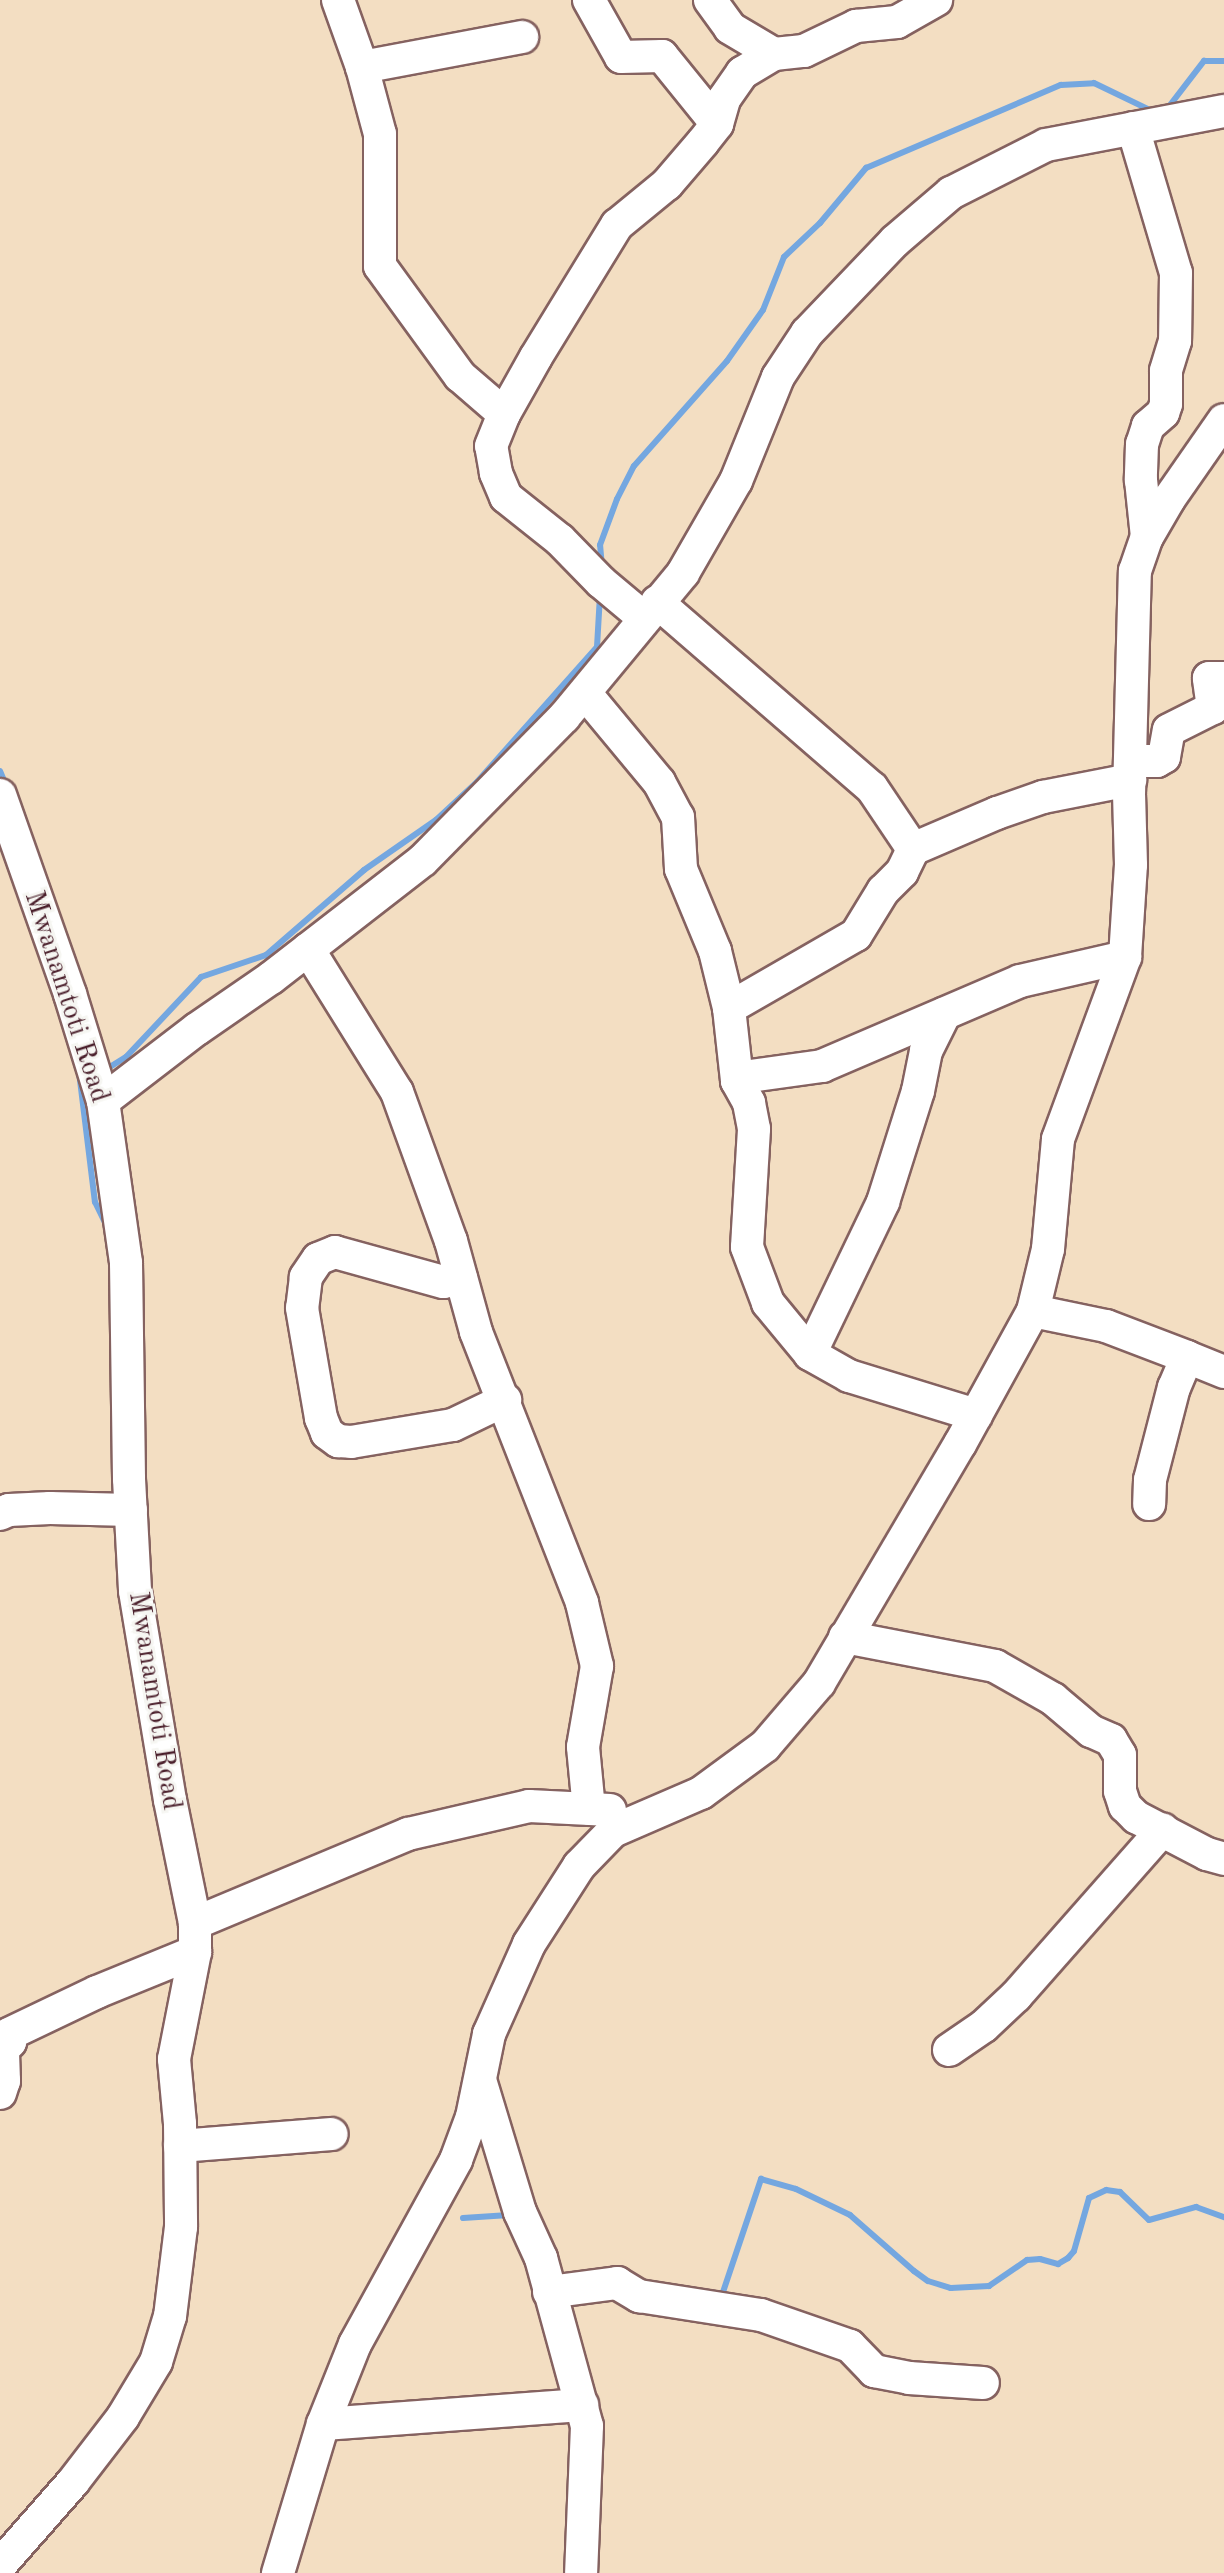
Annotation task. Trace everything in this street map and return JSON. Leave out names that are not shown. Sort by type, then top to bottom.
[{"type":"street","points":[[338,0],[362,67],[380,134],[380,265],[460,376],[504,414]]},
{"type":"street","points":[[589,0],[621,57],[662,56],[717,124]]},
{"type":"street","points":[[710,0],[730,28],[774,54]]},
{"type":"street","points":[[913,849],[872,788],[506,497],[496,473],[491,446],[504,414],[617,225],[667,184],[717,124],[724,99],[742,73],[774,54],[804,51],[854,13],[897,22],[936,0]]},
{"type":"street","points":[[362,67],[522,37]]},
{"type":"street","points":[[103,1101],[423,860],[585,693],[650,610],[683,573],[736,481],[778,377],[807,333],[895,241],[951,193],[1046,145],[1224,111]]},
{"type":"street","points":[[1133,128],[1156,196],[1176,273],[1175,341],[1166,371],[1166,404],[1163,413],[1148,426],[1142,444],[1141,480],[1147,537]]},
{"type":"street","points":[[278,2573],[323,2424],[355,2344],[456,2160],[472,2117],[489,2034],[516,1969],[579,1866],[612,1831],[701,1793],[765,1746],[819,1683],[976,1415],[1033,1311],[1048,1249],[1058,1139],[1125,957],[1131,866],[1135,571],[1147,537],[1224,420]]},
{"type":"street","points":[[729,1008],[856,935],[883,891],[902,872],[913,849],[997,813],[1164,757],[1169,730],[1213,708],[1209,678],[1224,678]]},
{"type":"street","points":[[585,693],[659,782],[678,817],[681,870],[715,951],[729,1008],[737,1081],[749,1103],[754,1129],[747,1247],[768,1303],[810,1354],[849,1376],[976,1415]]},
{"type":"street","name":"Mwanamtoti Road","points":[[0,795],[70,994],[103,1101],[126,1264],[135,1591],[195,1938],[174,2059],[180,2146],[181,2227],[170,2316],[156,2362],[123,2417],[73,2482],[0,2565]]},
{"type":"street","points":[[308,949],[397,1093],[451,1241],[476,1332],[505,1401],[591,1632],[597,1666],[583,1746],[589,1809]]},
{"type":"street","points":[[737,1081],[743,1077],[822,1066],[1020,981],[1125,957]]},
{"type":"street","points":[[810,1354],[883,1202],[918,1091],[926,1051],[945,1013]]},
{"type":"street","points":[[461,1278],[443,1282],[335,1252],[318,1259],[306,1277],[303,1308],[321,1418],[327,1433],[338,1441],[351,1442],[453,1425],[505,1401]]},
{"type":"street","points":[[1033,1311],[1106,1326],[1224,1371]]},
{"type":"street","points":[[1149,1504],[1150,1480],[1174,1387],[1187,1356]]},
{"type":"street","points":[[0,1514],[9,1510],[50,1508],[131,1510]]},
{"type":"street","points":[[845,1637],[995,1666],[1053,1699],[1091,1731],[1111,1740],[1120,1755],[1119,1791],[1125,1806],[1136,1817],[1207,1854],[1224,1858]]},
{"type":"street","points":[[0,2093],[4,2081],[3,2049],[10,2042],[9,2034],[97,1992],[195,1938],[408,1834],[529,1806],[659,1813]]},
{"type":"street","points":[[949,2050],[984,2025],[1016,1996],[1163,1829]]},
{"type":"street","points":[[480,2079],[520,2212],[541,2258],[582,2404],[587,2451],[581,2573]]},
{"type":"street","points":[[180,2146],[332,2134]]},
{"type":"street","points":[[549,2292],[617,2283],[639,2295],[761,2315],[850,2346],[874,2371],[909,2378],[984,2383]]},
{"type":"street","points":[[323,2424],[582,2404]]},
{"type":"waterway","points":[[1167,109],[1204,61],[1224,61]]},
{"type":"waterway","points":[[602,567],[600,545],[617,499],[634,466],[727,361],[763,310],[784,257],[820,223],[866,168],[1061,85],[1094,83],[1154,112]]},
{"type":"waterway","points":[[105,1070],[126,1057],[201,977],[266,955],[364,870],[436,820],[477,782],[597,647],[600,595]]},
{"type":"waterway","points":[[0,771],[6,785]]},
{"type":"waterway","points":[[79,1072],[95,1202],[106,1225]]},
{"type":"waterway","points":[[721,2298],[761,2179],[796,2189],[850,2215],[914,2271],[928,2281],[951,2288],[989,2286],[1027,2260],[1040,2259],[1058,2264],[1068,2258],[1074,2251],[1089,2198],[1106,2190],[1120,2192],[1149,2220],[1196,2207],[1224,2217]]},
{"type":"waterway","points":[[463,2218],[509,2215]]}]
